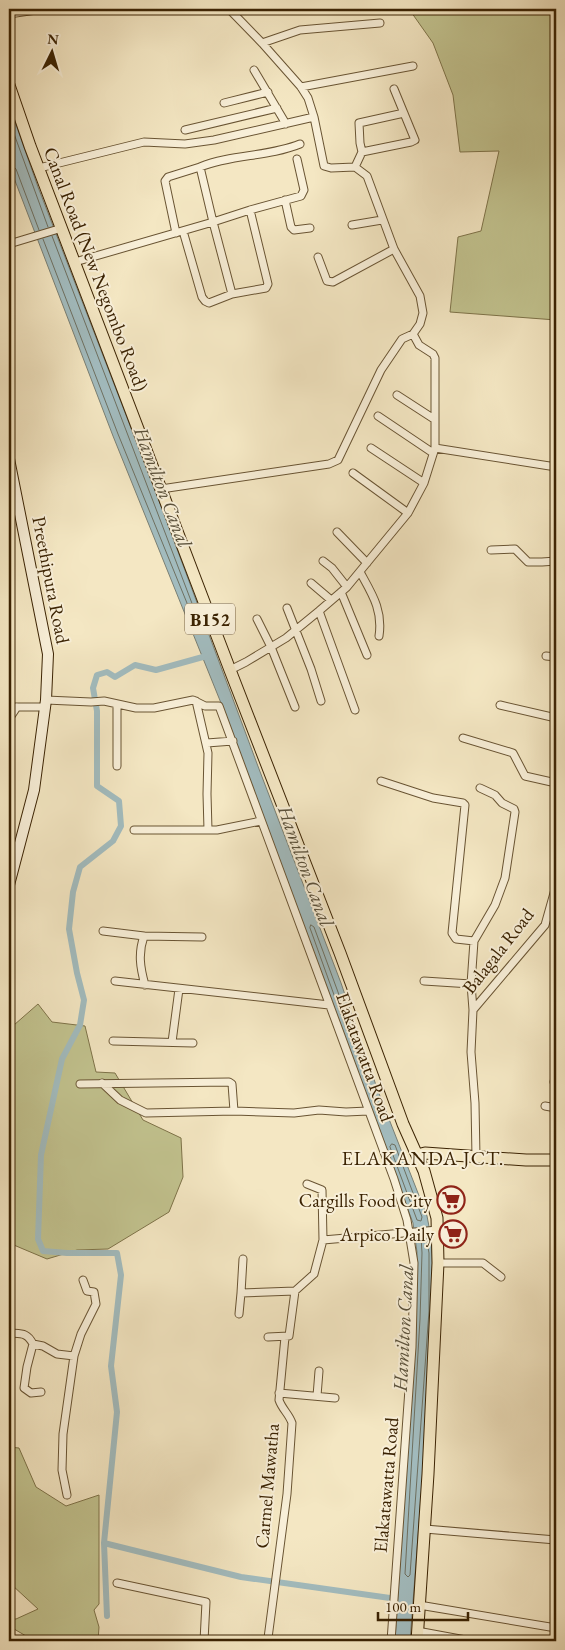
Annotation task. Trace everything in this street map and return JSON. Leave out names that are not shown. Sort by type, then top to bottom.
[{"type":"main road","name":"Canal Road (New Negombo Road)","points":[[9,85],[60,229],[75,262],[340,953],[403,1124],[424,1171],[437,1218],[435,1231],[438,1262],[425,1529],[417,1636]]},
{"type":"main road","points":[[417,1155],[425,1153],[448,1156],[556,1160]]},
{"type":"main road","points":[[424,1171],[432,1161],[448,1156]]},
{"type":"street","points":[[9,14],[43,9]]},
{"type":"street","points":[[161,489],[329,464],[338,460],[381,370],[402,339],[413,334],[420,324],[423,313],[420,296],[394,248],[367,176],[355,166],[331,168],[324,166],[308,98],[301,87],[232,10]]},
{"type":"street","points":[[262,43],[300,30],[380,23]]},
{"type":"street","points":[[301,87],[413,66]]},
{"type":"street","points":[[254,70],[286,124]]},
{"type":"street","points":[[362,152],[415,140],[394,88]]},
{"type":"street","points":[[224,103],[268,92]]},
{"type":"street","points":[[185,130],[277,108]]},
{"type":"street","points":[[355,166],[362,152],[359,123],[404,113]]},
{"type":"street","points":[[39,168],[144,142],[185,144],[214,140],[314,117]]},
{"type":"street","points":[[250,210],[268,284],[266,288],[232,294],[209,303],[202,297],[165,181],[168,177],[216,161],[278,151],[300,144]]},
{"type":"street","points":[[75,262],[301,196],[304,193],[303,179],[297,159]]},
{"type":"street","points":[[200,167],[232,294]]},
{"type":"street","points":[[284,200],[291,227],[294,230],[310,228]]},
{"type":"street","points":[[352,225],[382,220]]},
{"type":"street","points":[[9,244],[60,229]]},
{"type":"street","points":[[318,257],[327,281],[332,282],[394,248]]},
{"type":"street","points":[[230,670],[271,647],[347,587],[408,514],[424,483],[434,450],[436,358],[419,345],[413,334]]},
{"type":"street","points":[[397,395],[434,419]]},
{"type":"street","points":[[378,416],[434,450],[556,467]]},
{"type":"street","points":[[371,448],[424,483]]},
{"type":"street","name":"Preethipura Road","points":[[9,459],[48,654],[45,703],[34,790],[9,885]]},
{"type":"street","points":[[353,473],[408,514]]},
{"type":"street","points":[[337,532],[367,563]]},
{"type":"street","points":[[491,550],[515,549],[528,562],[556,560]]},
{"type":"street","points":[[323,561],[332,568],[347,587]]},
{"type":"street","points":[[360,572],[374,597],[378,610],[381,622],[379,636]]},
{"type":"street","points":[[311,582],[331,600]]},
{"type":"street","points":[[341,592],[367,654]]},
{"type":"street","points":[[287,608],[321,701]]},
{"type":"street","points":[[319,611],[355,710]]},
{"type":"street","points":[[257,619],[271,647],[295,707]]},
{"type":"street","points":[[546,656],[556,657]]},
{"type":"street","points":[[9,707],[45,703],[104,701],[136,708],[154,708],[188,700],[196,701],[207,743],[208,830]]},
{"type":"street","name":"Elakatawatta Road","points":[[196,701],[205,706],[219,706],[394,1179],[411,1233],[414,1263],[412,1347],[391,1641]]},
{"type":"street","points":[[117,704],[117,766]]},
{"type":"street","points":[[500,705],[556,718]]},
{"type":"street","points":[[9,719],[17,707]]},
{"type":"street","points":[[463,738],[513,753],[525,776],[556,783]]},
{"type":"street","points":[[207,743],[233,741]]},
{"type":"street","points":[[381,781],[433,798],[463,803],[465,805],[452,933],[456,939],[474,941]]},
{"type":"street","points":[[473,1010],[471,984],[474,941],[495,905],[505,878],[515,812],[514,809],[502,803],[495,795],[480,788]]},
{"type":"street","points":[[134,830],[217,830],[261,822]]},
{"type":"street","name":"Balagala Road","points":[[476,1157],[475,1103],[471,1052],[473,1010],[544,925],[556,886]]},
{"type":"street","points":[[103,931],[144,936],[202,937]]},
{"type":"street","points":[[144,936],[139,950],[145,985]]},
{"type":"street","points":[[424,980],[471,984]]},
{"type":"street","points":[[115,981],[329,1005]]},
{"type":"street","points":[[172,1042],[179,989]]},
{"type":"street","points":[[113,1041],[192,1043]]},
{"type":"street","points":[[554,1082],[556,1073]]},
{"type":"street","points":[[80,1084],[229,1082],[232,1084],[234,1111]]},
{"type":"street","points":[[102,1083],[120,1100],[146,1113],[368,1111]]},
{"type":"street","points":[[545,1106],[556,1108]]},
{"type":"street","points":[[241,1293],[294,1290],[314,1274],[324,1240],[322,1190],[307,1184]]},
{"type":"street","points":[[324,1240],[435,1231]]},
{"type":"street","points":[[239,1314],[244,1259]]},
{"type":"street","points":[[438,1262],[482,1263],[502,1277]]},
{"type":"street","points":[[67,1495],[62,1470],[63,1434],[74,1356],[96,1304],[94,1292],[87,1291],[83,1280]]},
{"type":"street","points":[[268,1337],[289,1336],[294,1290]]},
{"type":"street","points":[[9,1333],[29,1336],[33,1344],[24,1388],[32,1393],[42,1392]]},
{"type":"street","points":[[285,1337],[279,1393],[335,1398]]},
{"type":"street","points":[[33,1344],[43,1346],[56,1354],[74,1356]]},
{"type":"street","points":[[317,1396],[320,1370]]},
{"type":"street","name":"Carmel Mawatha","points":[[270,1641],[268,1638],[287,1494],[292,1423],[289,1415],[282,1407],[279,1393]]},
{"type":"street","points":[[425,1529],[556,1540]]},
{"type":"street","points":[[117,1584],[206,1602],[204,1641]]},
{"type":"street","points":[[419,1605],[556,1628]]},
{"type":"street","points":[[417,1636],[472,1641]]},
{"type":"green space","points":[[409,9],[556,9],[556,320],[450,312],[458,237],[481,231],[499,151],[460,152],[453,95],[433,43]]},
{"type":"green space","points":[[38,1004],[52,1022],[85,1026],[96,1072],[115,1073],[143,1120],[181,1138],[183,1177],[169,1212],[108,1249],[77,1250],[47,1259],[9,1243],[9,1025],[14,1025]]},
{"type":"green space","points":[[9,1447],[19,1448],[36,1487],[66,1506],[99,1495],[99,1604],[94,1610],[99,1627],[98,1641],[26,1641],[26,1636],[9,1626],[9,1619],[16,1619],[38,1609],[12,1585],[9,1575]]},
{"type":"water","points":[[9,105],[38,187],[158,498],[341,983],[378,1091],[427,1216],[434,1253],[423,1471],[410,1641],[395,1641],[415,1319],[417,1252],[413,1223],[221,703],[113,436],[9,165]]},
{"type":"waterway","points":[[107,1616],[104,1543],[117,1412],[111,1366],[121,1275],[117,1253],[43,1251],[38,1239],[41,1155],[62,1059],[80,1025],[84,1000],[69,929],[73,892],[80,867],[113,841],[121,826],[119,801],[97,786],[97,711],[93,688],[97,675],[107,672],[115,677],[135,665],[156,670],[210,655]]},
{"type":"waterway","points":[[104,1543],[241,1577],[390,1598]]},
{"type":"place","name":"Cargills Food City","points":[[451,1200]]},
{"type":"place","name":"Arpico Daily","points":[[453,1234]]},
{"type":"district","name":"ELAKANDA JCT.","points":[[423,1158]]},
{"type":"water label","name":"Hamilton Canal","points":[[163,487]]},
{"type":"water label","name":"Hamilton Canal","points":[[306,866]]},
{"type":"water label","name":"Hamilton Canal","points":[[403,1328]]}]
